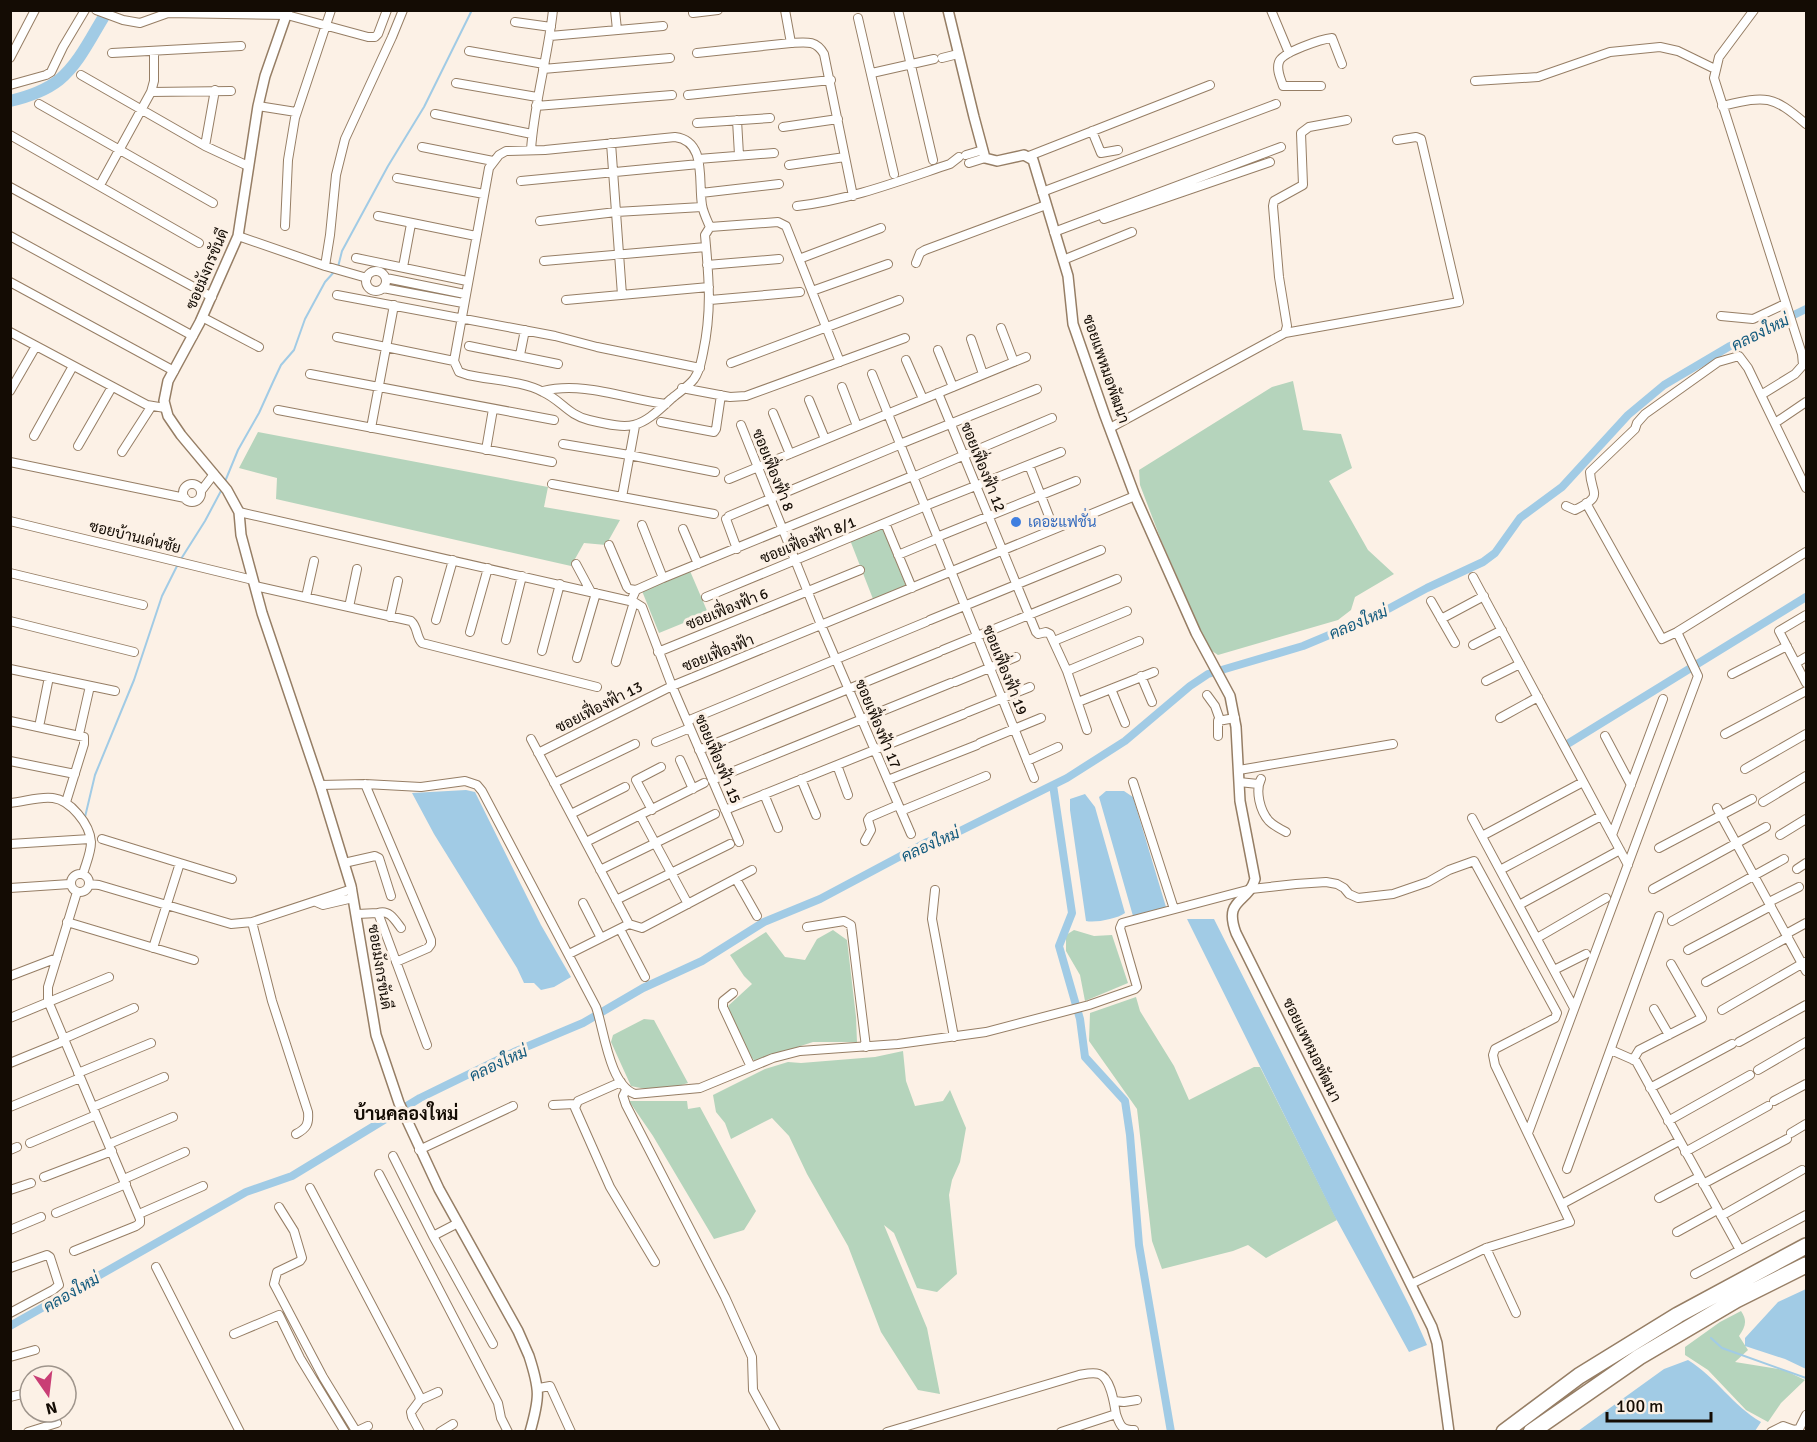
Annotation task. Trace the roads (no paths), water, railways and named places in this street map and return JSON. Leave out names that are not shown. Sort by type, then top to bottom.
[{"type":"highway","points":[[1504,1431],[1579,1376],[1678,1314],[1806,1246]]},
{"type":"highway","points":[[1531,1431],[1639,1357],[1736,1300],[1806,1265]]},
{"type":"street","points":[[10,57],[35,10]]},
{"type":"street","points":[[10,85],[51,72],[85,10]]},
{"type":"street","points":[[285,226],[289,149],[296,112],[331,10]]},
{"type":"street","points":[[99,11],[118,19],[140,23],[168,13],[287,13],[368,37],[375,37],[387,10]]},
{"type":"street","points":[[328,267],[336,175],[345,139],[403,10]]},
{"type":"street","points":[[531,150],[537,97],[551,32],[553,10]]},
{"type":"street","points":[[615,10],[617,30]]},
{"type":"street","points":[[693,13],[718,10]]},
{"type":"street","points":[[785,10],[791,43]]},
{"type":"street","points":[[898,10],[933,160]]},
{"type":"street","points":[[948,10],[984,154]]},
{"type":"street","points":[[1271,10],[1289,53]]},
{"type":"street","points":[[1754,10],[1717,64],[1714,83],[1802,354],[1803,365],[1795,374],[1761,395]]},
{"type":"street","name":"ซอยมังกรขันดี","points":[[165,408],[165,391],[212,297],[238,236],[258,106],[265,76],[287,13]]},
{"type":"street","points":[[858,18],[894,174]]},
{"type":"street","points":[[515,22],[551,32],[663,26]]},
{"type":"street","points":[[1321,86],[1283,86],[1278,63],[1289,53],[1332,38],[1342,64]]},
{"type":"street","points":[[697,54],[791,43],[812,42],[817,45],[824,54],[831,80],[853,196]]},
{"type":"street","points":[[112,53],[241,46]]},
{"type":"street","points":[[1475,81],[1538,77],[1556,73],[1610,52],[1660,48],[1678,51],[1717,64]]},
{"type":"street","points":[[100,185],[151,92],[154,81],[154,51]]},
{"type":"street","points":[[469,51],[544,66],[670,58]]},
{"type":"street","points":[[872,73],[958,54]]},
{"type":"street","points":[[81,75],[205,146],[248,166]]},
{"type":"street","points":[[688,95],[831,80]]},
{"type":"street","points":[[456,83],[537,97]]},
{"type":"street","points":[[797,206],[822,204],[853,196],[984,154],[997,160],[1019,155],[1029,156],[1210,85]]},
{"type":"street","points":[[205,146],[215,90]]},
{"type":"street","points":[[151,92],[231,91]]},
{"type":"street","points":[[536,106],[672,95]]},
{"type":"street","points":[[1722,106],[1752,99],[1769,99],[1783,104],[1806,124]]},
{"type":"street","points":[[39,104],[213,203]]},
{"type":"street","points":[[1042,192],[1276,104]]},
{"type":"street","points":[[258,106],[296,112]]},
{"type":"street","points":[[435,114],[532,134]]},
{"type":"street","points":[[697,123],[770,118]]},
{"type":"street","points":[[783,128],[838,118]]},
{"type":"street","points":[[737,120],[739,155]]},
{"type":"street","points":[[1285,333],[1287,327],[1279,277],[1274,201],[1303,185],[1301,133],[1309,127],[1347,120]]},
{"type":"street","points":[[1092,131],[1101,153],[1118,150]]},
{"type":"street","points":[[10,135],[199,243]]},
{"type":"street","points":[[1110,428],[1285,333],[1459,302],[1422,139],[1416,137],[1397,140]]},
{"type":"street","points":[[683,138],[695,148],[702,207],[710,227],[705,235],[710,300],[708,328],[700,368],[693,381],[682,388],[651,418],[635,426],[619,426],[575,416],[543,392],[531,387],[459,372],[454,361],[489,168],[493,161],[506,151],[683,138]]},
{"type":"street","points":[[611,143],[622,295]]},
{"type":"street","points":[[422,147],[493,161]]},
{"type":"street","points":[[1054,234],[1281,147]]},
{"type":"street","points":[[520,181],[698,162],[739,155],[774,153]]},
{"type":"street","name":"ซอยแพหมอพัฒนา","points":[[1029,156],[1034,163],[1070,284],[1073,324],[1110,428],[1135,496],[1196,633],[1230,696],[1235,718]]},
{"type":"street","points":[[789,165],[845,157]]},
{"type":"street","points":[[1054,234],[1270,162]]},
{"type":"street","points":[[397,178],[484,194]]},
{"type":"street","points":[[701,193],[779,184]]},
{"type":"street","points":[[10,187],[212,297]]},
{"type":"street","points":[[916,263],[920,253],[925,250],[1046,205]]},
{"type":"street","points":[[540,221],[616,212],[702,207]]},
{"type":"street","points":[[378,216],[476,236]]},
{"type":"street","points":[[710,227],[782,222],[786,226],[840,362]]},
{"type":"street","points":[[403,267],[411,224]]},
{"type":"street","points":[[799,259],[881,228]]},
{"type":"street","points":[[1063,260],[1132,232]]},
{"type":"street","points":[[10,236],[193,336]]},
{"type":"street","points":[[238,236],[367,278]]},
{"type":"street","points":[[544,261],[706,247]]},
{"type":"street","points":[[356,258],[467,281]]},
{"type":"street","points":[[707,265],[779,259]]},
{"type":"street","points":[[812,291],[888,264]]},
{"type":"street","points":[[463,303],[383,288],[374,290],[366,283],[367,278],[374,271],[379,271],[386,278],[465,294]]},
{"type":"street","points":[[383,288],[386,278]]},
{"type":"street","points":[[10,282],[174,371]]},
{"type":"street","points":[[566,300],[710,287]]},
{"type":"street","points":[[710,300],[800,292]]},
{"type":"street","points":[[337,295],[461,317],[700,368]]},
{"type":"street","points":[[731,363],[898,300]]},
{"type":"street","points":[[371,428],[394,305]]},
{"type":"street","points":[[1721,316],[1753,319],[1787,308]]},
{"type":"street","points":[[202,317],[259,346]]},
{"type":"street","points":[[1001,328],[1014,362]]},
{"type":"street","points":[[520,355],[525,330]]},
{"type":"street","points":[[10,332],[151,407],[165,408],[173,424],[218,478],[201,491],[196,501],[190,501],[185,498],[10,462]]},
{"type":"street","points":[[337,338],[454,361]]},
{"type":"street","points":[[682,388],[721,395],[746,396],[905,338]]},
{"type":"street","points":[[971,339],[983,375]]},
{"type":"street","points":[[10,391],[36,346]]},
{"type":"street","points":[[469,346],[558,364]]},
{"type":"street","points":[[938,350],[953,387]]},
{"type":"street","points":[[1566,506],[1575,510],[1593,497],[1595,492],[1590,472],[1635,429],[1645,414],[1718,362],[1738,356],[1748,368],[1806,488]]},
{"type":"street","points":[[729,479],[1026,357]]},
{"type":"street","points":[[906,360],[923,399]]},
{"type":"street","points":[[34,436],[73,366]]},
{"type":"street","points":[[310,374],[554,420]]},
{"type":"street","name":"ซอยเฟื่องฟ้า 19","points":[[872,374],[935,538],[1034,778]]},
{"type":"street","points":[[78,446],[112,387]]},
{"type":"street","points":[[842,387],[857,426]]},
{"type":"street","points":[[543,392],[579,388],[666,404]]},
{"type":"street","points":[[737,549],[727,517],[899,444],[1037,389]]},
{"type":"street","name":"ซอยเฟื่องฟ้า 12","points":[[938,393],[1030,615]]},
{"type":"street","points":[[661,422],[714,432],[721,395]]},
{"type":"street","points":[[809,400],[825,439]]},
{"type":"street","points":[[1775,423],[1806,402]]},
{"type":"street","points":[[122,452],[151,407]]},
{"type":"street","points":[[486,450],[493,409]]},
{"type":"street","points":[[278,410],[552,462]]},
{"type":"street","points":[[773,412],[790,454]]},
{"type":"street","points":[[609,545],[627,587],[636,590],[964,457],[1052,418]]},
{"type":"street","name":"ซอยเฟื่องฟ้า 8","points":[[741,425],[821,625]]},
{"type":"street","points":[[622,497],[635,426]]},
{"type":"street","points":[[563,444],[715,472]]},
{"type":"street","name":"ซอยเฟื่องฟ้า 8/1","points":[[706,597],[1061,452]]},
{"type":"street","points":[[1029,465],[1054,529]]},
{"type":"street","name":"ซอยมังกรขันดี","points":[[218,478],[239,512],[241,535],[254,583],[344,863],[357,914],[376,1035],[399,1103],[419,1150],[518,1331],[529,1356],[539,1388],[530,1431]]},
{"type":"street","points":[[898,555],[1076,481]]},
{"type":"street","points":[[552,484],[714,514]]},
{"type":"street","points":[[185,498],[183,493],[187,486],[196,485],[201,491]]},
{"type":"street","name":"ซอยเฟื่องฟ้า","points":[[632,602],[642,607],[672,686],[1135,496]]},
{"type":"street","points":[[1586,503],[1662,639],[1677,633],[1806,552]]},
{"type":"street","points":[[239,512],[632,602]]},
{"type":"street","points":[[885,523],[912,588]]},
{"type":"street","name":"ซอยบ้านเด่นชัย","points":[[11,524],[188,564],[306,597],[390,616],[414,623],[419,640],[426,645],[597,687]]},
{"type":"street","points":[[642,525],[663,578]]},
{"type":"street","points":[[684,529],[698,564]]},
{"type":"street","points":[[656,742],[689,724],[836,660],[1101,550]]},
{"type":"street","points":[[436,620],[453,560]]},
{"type":"street","points":[[306,597],[314,561]]},
{"type":"street","points":[[576,564],[593,592],[577,658]]},
{"type":"street","points":[[470,632],[488,568]]},
{"type":"street","points":[[349,607],[357,569]]},
{"type":"street","name":"ซอยเฟื่องฟ้า 6","points":[[658,652],[860,570]]},
{"type":"street","points":[[10,573],[143,605]]},
{"type":"street","points":[[506,640],[522,576]]},
{"type":"street","points":[[1473,577],[1628,865]]},
{"type":"street","points":[[699,750],[1117,579]]},
{"type":"street","points":[[390,616],[398,581]]},
{"type":"street","points":[[542,651],[560,584]]},
{"type":"street","points":[[616,662],[636,590]]},
{"type":"street","points":[[1441,619],[1484,596]]},
{"type":"street","points":[[1431,602],[1455,643]]},
{"type":"street","points":[[1054,641],[1127,611]]},
{"type":"street","points":[[1030,615],[1037,633],[1048,633],[1054,641],[1087,730]]},
{"type":"street","points":[[1806,615],[1779,631],[1806,683]]},
{"type":"street","points":[[10,621],[134,652]]},
{"type":"street","name":"ซอยเฟื่องฟ้า 17","points":[[821,625],[911,834]]},
{"type":"street","points":[[1473,645],[1502,630]]},
{"type":"street","points":[[1528,1133],[1698,676],[1677,633]]},
{"type":"street","points":[[1066,671],[1139,641]]},
{"type":"street","points":[[1732,674],[1787,646]]},
{"type":"street","points":[[586,842],[708,782],[1016,657]]},
{"type":"street","points":[[1796,663],[1806,657]]},
{"type":"street","points":[[1486,681],[1520,664]]},
{"type":"street","points":[[10,669],[115,691]]},
{"type":"street","points":[[1078,702],[1154,672]]},
{"type":"street","points":[[1141,676],[1152,702]]},
{"type":"street","points":[[40,722],[49,677]]},
{"type":"street","points":[[81,730],[90,686]]},
{"type":"street","name":"ซอยเฟื่องฟ้า 15","points":[[672,686],[699,750],[708,782],[725,810],[739,842]]},
{"type":"street","name":"ซอยเฟื่องฟ้า 13","points":[[538,753],[672,686]]},
{"type":"street","points":[[725,810],[1030,687]]},
{"type":"street","points":[[1111,689],[1125,723]]},
{"type":"street","points":[[1725,734],[1806,691]]},
{"type":"street","points":[[1206,695],[1215,706],[1220,720]]},
{"type":"street","points":[[1500,718],[1538,697]]},
{"type":"street","points":[[1611,835],[1663,699]]},
{"type":"street","points":[[888,780],[1041,718]]},
{"type":"street","points":[[1218,736],[1216,724],[1220,720],[1235,718],[1240,801],[1255,879],[1251,889]]},
{"type":"street","points":[[10,721],[84,737],[84,744],[66,802]]},
{"type":"street","points":[[1745,770],[1806,734]]},
{"type":"street","points":[[1605,736],[1631,785]]},
{"type":"street","points":[[531,739],[629,924],[642,928],[752,870]]},
{"type":"street","points":[[554,783],[635,744]]},
{"type":"street","points":[[1239,770],[1393,744]]},
{"type":"street","points":[[1027,761],[1058,747]]},
{"type":"street","points":[[680,760],[693,789]]},
{"type":"street","points":[[10,761],[75,774]]},
{"type":"street","points":[[837,765],[848,795]]},
{"type":"street","points":[[652,810],[636,780],[661,767]]},
{"type":"street","points":[[865,841],[871,830],[868,820],[870,817],[986,776]]},
{"type":"street","points":[[1763,802],[1806,776]]},
{"type":"street","points":[[801,780],[816,815]]},
{"type":"street","points":[[320,785],[365,784],[421,787],[465,781],[477,785],[482,790],[596,1007],[602,1023],[604,1044],[624,1086],[635,1094],[695,1089],[773,1058],[800,1051],[866,1047],[954,1037],[1011,1026],[1089,1005],[1132,991],[1137,987],[1121,924],[1251,889],[1326,882],[1344,888],[1354,897],[1374,896],[1407,890],[1466,862],[1474,861],[1557,1013],[1555,1018],[1495,1049],[1493,1055],[1495,1065],[1570,1222],[1486,1248],[1411,1284]]},
{"type":"street","points":[[1133,782],[1174,909]]},
{"type":"street","points":[[1239,784],[1260,782],[1258,792],[1266,817],[1286,832]]},
{"type":"street","points":[[1482,836],[1583,782]]},
{"type":"street","points":[[365,784],[432,940],[428,948],[396,962]]},
{"type":"street","points":[[571,814],[625,786]]},
{"type":"street","points":[[764,794],[778,828]]},
{"type":"street","points":[[10,803],[46,798],[66,802],[86,826],[90,839],[88,860],[83,874]]},
{"type":"street","points":[[1659,848],[1720,811],[1752,799]]},
{"type":"street","points":[[1720,811],[1805,965],[1722,1010]]},
{"type":"street","points":[[600,870],[715,814]]},
{"type":"street","points":[[640,815],[688,904]]},
{"type":"street","points":[[1500,870],[1601,816]]},
{"type":"street","points":[[1472,818],[1574,1008]]},
{"type":"street","points":[[1780,835],[1806,819]]},
{"type":"street","points":[[1653,890],[1766,827]]},
{"type":"street","points":[[10,844],[90,839]]},
{"type":"street","points":[[102,839],[232,879]]},
{"type":"street","points":[[616,900],[730,844]]},
{"type":"street","points":[[1519,905],[1620,850]]},
{"type":"street","points":[[344,863],[375,856],[379,858],[391,896]]},
{"type":"street","points":[[1672,921],[1784,859]]},
{"type":"street","points":[[153,948],[180,863]]},
{"type":"street","points":[[1797,868],[1806,863]]},
{"type":"street","points":[[70,884],[74,875],[83,874]]},
{"type":"street","points":[[83,874],[89,880],[89,884]]},
{"type":"street","points":[[736,879],[757,916]]},
{"type":"street","points":[[10,888],[70,884]]},
{"type":"street","points":[[70,884],[76,892]]},
{"type":"street","points":[[89,884],[231,924],[252,922],[316,902],[323,905],[352,893]]},
{"type":"street","points":[[76,892],[84,891],[89,884]]},
{"type":"street","points":[[1688,950],[1799,887]]},
{"type":"street","name":"ซอยแพหมอพัฒนา","points":[[1251,889],[1234,909],[1231,919],[1236,933],[1432,1327],[1437,1343],[1449,1431]]},
{"type":"street","points":[[935,890],[932,919],[954,1037]]},
{"type":"street","points":[[74,1251],[140,1223],[139,1214],[48,1002],[48,987],[76,892]]},
{"type":"street","points":[[1537,938],[1606,898]]},
{"type":"street","points":[[583,903],[601,938]]},
{"type":"street","points":[[357,914],[383,911],[388,913],[401,928]]},
{"type":"street","points":[[378,913],[427,1045]]},
{"type":"street","points":[[1567,1169],[1659,916]]},
{"type":"street","points":[[807,927],[844,921],[851,925],[866,1047]]},
{"type":"street","points":[[67,922],[194,960]]},
{"type":"street","points":[[252,922],[272,1001],[308,1112],[307,1127],[296,1134]]},
{"type":"street","points":[[1706,982],[1806,923]]},
{"type":"street","points":[[569,954],[629,924]]},
{"type":"street","points":[[620,929],[645,976]]},
{"type":"street","points":[[1554,970],[1586,954]]},
{"type":"street","points":[[10,976],[57,958]]},
{"type":"street","points":[[1633,1060],[1639,1050],[1702,1018],[1671,964]]},
{"type":"street","points":[[10,1018],[109,977]]},
{"type":"street","points":[[732,993],[723,1000],[723,1007],[751,1067]]},
{"type":"street","points":[[1650,1088],[1806,1005]]},
{"type":"street","points":[[10,1063],[134,1008]]},
{"type":"street","points":[[1654,1009],[1669,1035]]},
{"type":"street","points":[[1668,1121],[1806,1042]]},
{"type":"street","points":[[10,1107],[151,1043]]},
{"type":"street","points":[[1611,1050],[1636,1061],[1740,1250]]},
{"type":"street","points":[[30,1143],[164,1077]]},
{"type":"street","points":[[1685,1152],[1806,1084]]},
{"type":"street","points":[[553,1105],[575,1104],[624,1086]]},
{"type":"street","points":[[624,1086],[623,1096],[626,1105],[690,1227],[751,1354],[753,1390],[776,1431]]},
{"type":"street","points":[[575,1104],[607,1181],[656,1262]]},
{"type":"street","points":[[419,1150],[513,1106]]},
{"type":"street","points":[[44,1177],[173,1117]]},
{"type":"street","points":[[1659,1198],[1701,1180],[1789,1136],[1806,1124]]},
{"type":"street","points":[[1562,1204],[1679,1141]]},
{"type":"street","points":[[56,1213],[185,1152]]},
{"type":"street","points":[[393,1156],[433,1236],[493,1344]]},
{"type":"street","points":[[1677,1232],[1802,1170]]},
{"type":"street","points":[[379,1174],[498,1403],[501,1418],[508,1431]]},
{"type":"street","points":[[10,1190],[31,1183]]},
{"type":"street","points":[[139,1214],[203,1186]]},
{"type":"street","points":[[310,1188],[411,1378],[420,1400]]},
{"type":"street","points":[[279,1207],[294,1231],[302,1258],[277,1272],[274,1284],[323,1377],[356,1431],[368,1426]]},
{"type":"street","points":[[1695,1274],[1806,1215]]},
{"type":"street","points":[[10,1230],[41,1217]]},
{"type":"street","points":[[433,1236],[458,1223]]},
{"type":"street","points":[[1486,1248],[1516,1314]]},
{"type":"street","points":[[10,1268],[47,1255],[50,1257],[59,1285],[10,1313]]},
{"type":"street","points":[[156,1267],[240,1431]]},
{"type":"street","points":[[234,1334],[279,1315],[300,1358],[345,1431]]},
{"type":"street","points":[[10,1357],[35,1350]]},
{"type":"street","points":[[886,1431],[1079,1375],[1101,1374],[1105,1378],[1114,1401],[1121,1427],[1134,1430]]},
{"type":"street","points":[[539,1388],[550,1386],[571,1431]]},
{"type":"street","points":[[420,1431],[411,1412],[420,1400],[438,1392]]},
{"type":"street","points":[[1114,1401],[1137,1400]]},
{"type":"street","points":[[1061,1431],[1116,1414]]},
{"type":"street","points":[[1771,1431],[1784,1426],[1794,1430],[1799,1429],[1806,1415]]},
{"type":"street","points":[[28,1431],[53,1424]]},
{"type":"street","points":[[440,1431],[453,1424]]},
{"type":"water","points":[[466,790],[475,792],[541,925],[571,977],[554,987],[541,990],[534,983],[524,983],[434,834],[412,793]]},
{"type":"water","points":[[1106,791],[1124,791],[1133,797],[1166,907],[1133,916],[1099,797]]},
{"type":"water","points":[[1085,794],[1095,807],[1125,913],[1100,921],[1086,921],[1070,810],[1070,799]]},
{"type":"water","points":[[1187,919],[1214,919],[1427,1345],[1409,1352],[1334,1215]]},
{"type":"water","points":[[1806,1289],[1806,1369],[1785,1359],[1745,1346],[1745,1338],[1778,1302]]},
{"type":"water","points":[[1688,1360],[1708,1375],[1741,1408],[1761,1422],[1755,1431],[1578,1431],[1664,1369]]},
{"type":"waterway","points":[[10,101],[42,90],[67,73],[108,10]]},
{"type":"waterway","points":[[338,267],[342,251],[388,166],[424,107],[472,10]]},
{"type":"waterway","points":[[224,484],[238,450],[259,413],[281,365],[294,350],[305,319],[325,282],[334,272]]},
{"type":"waterway","name":"คลองใหม่","points":[[10,1326],[246,1192],[292,1176],[420,1098],[514,1052],[583,1023],[643,988],[702,961],[764,922],[820,899],[927,842],[958,832],[1067,778],[1125,741],[1190,686],[1208,674],[1303,646],[1377,615],[1483,562],[1495,553],[1520,518],[1562,487],[1628,415],[1664,385],[1730,346],[1806,309]]},
{"type":"waterway","points":[[181,559],[222,489]]},
{"type":"waterway","points":[[85,817],[95,775],[134,680],[162,596],[178,564]]},
{"type":"waterway","points":[[1569,743],[1806,597]]},
{"type":"waterway","points":[[1053,785],[1072,913],[1059,946],[1080,1019],[1085,1057],[1125,1101],[1139,1245],[1171,1432]]},
{"type":"waterway","points":[[1711,1338],[1722,1348],[1806,1378]]},
{"type":"place","name":"เดอะแฟชั่น","points":[[1016,522]]},
{"type":"district","name":"บ้านคลองใหม่","points":[[406,1114]]}]
